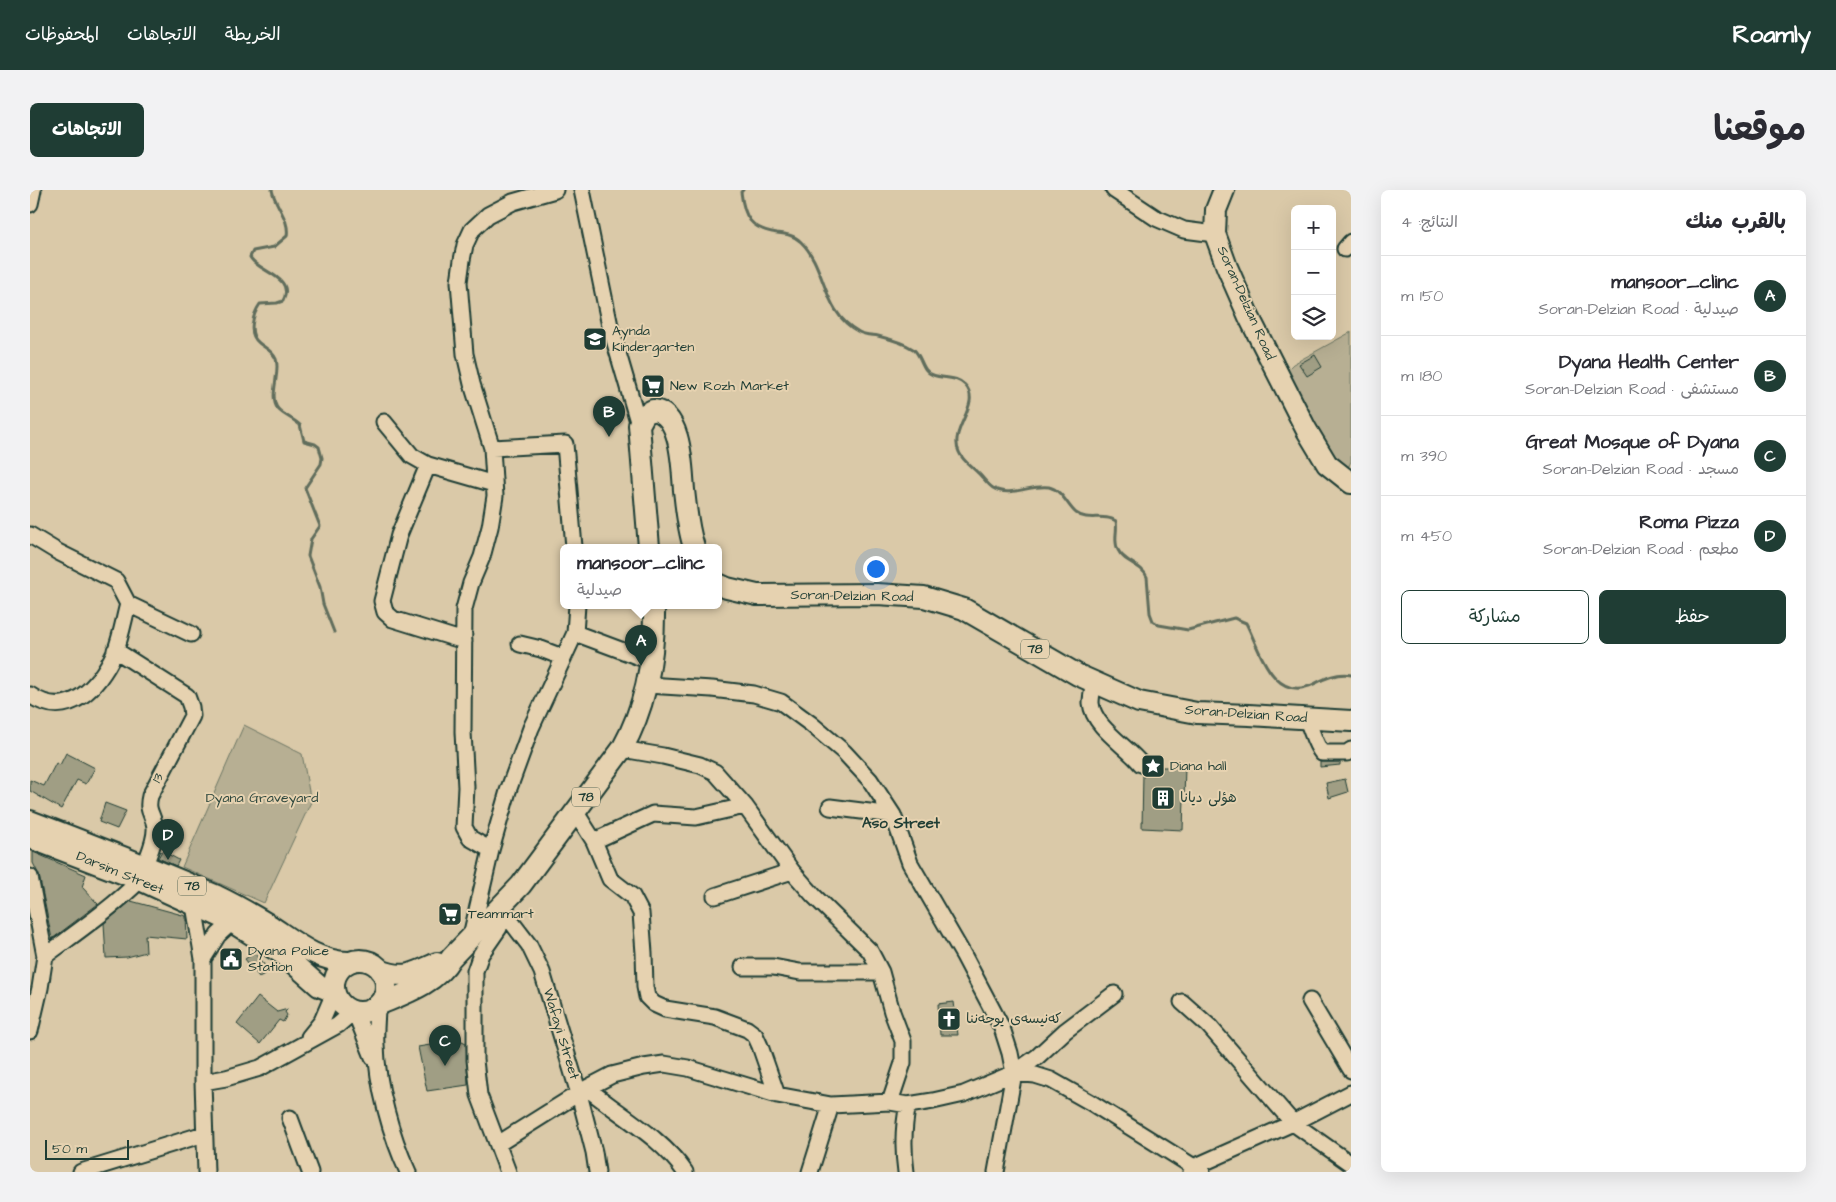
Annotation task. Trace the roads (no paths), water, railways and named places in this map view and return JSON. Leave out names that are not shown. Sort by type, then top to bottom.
[{"type":"main road","name":"Soran-Delzian Road","points":[[1224,190],[1216,210],[1215,234],[1227,267],[1249,317],[1306,428],[1327,464],[1351,483]]},
{"type":"main road","points":[[649,544],[639,425],[645,414],[653,410],[664,414],[673,427],[681,453],[684,492],[693,544]]},
{"type":"main road","name":"Soran-Delzian Road","points":[[722,586],[757,595],[877,594],[924,598],[964,608],[1093,683],[1139,702],[1197,713],[1351,722]]},
{"type":"main road","name":"78","points":[[451,958],[521,885],[622,749],[636,722],[647,685],[654,609]]},
{"type":"main road","name":"78","points":[[30,821],[142,873],[216,896],[251,913],[312,953],[334,961],[348,962]]},
{"type":"main road","name":"Darsim Street","points":[[30,838],[142,873],[194,905],[232,922],[284,955],[318,986],[334,993]]},
{"type":"main road","points":[[451,958],[441,972],[430,980],[364,1012],[354,1012],[341,1005],[334,993],[336,975],[348,962],[355,960],[369,962],[380,970],[394,975],[410,975],[451,958]]},
{"type":"main road","points":[[378,1006],[386,988],[386,981],[380,970]]},
{"type":"street","points":[[30,204],[33,190]]},
{"type":"street","points":[[491,850],[470,838],[464,827],[466,787],[462,732],[464,609],[471,583],[482,557],[490,527],[495,496],[492,448],[472,384],[465,354],[460,282],[465,245],[472,230],[488,215],[513,202],[555,190]]},
{"type":"street","points":[[582,190],[610,326],[639,425]]},
{"type":"street","points":[[1124,193],[1156,218],[1184,230],[1215,234]]},
{"type":"street","points":[[384,422],[412,456],[428,465],[494,484]]},
{"type":"street","points":[[492,448],[565,444],[574,544]]},
{"type":"street","points":[[428,465],[399,535],[382,601],[386,612],[393,618],[464,641]]},
{"type":"street","points":[[30,535],[58,552],[116,581],[128,604],[191,634]]},
{"type":"street","points":[[31,698],[54,705],[73,702],[83,695],[102,676],[115,650],[128,604]]},
{"type":"street","points":[[471,936],[491,850],[508,791],[531,728],[575,632],[577,609]]},
{"type":"street","points":[[575,632],[650,661]]},
{"type":"street","points":[[520,644],[562,657]]},
{"type":"street","name":"13","points":[[115,650],[187,696],[191,707],[192,716],[150,796],[147,806],[155,826],[153,843],[142,873]]},
{"type":"street","points":[[1093,683],[1091,703],[1095,716],[1114,739],[1141,764]]},
{"type":"street","points":[[647,685],[754,694],[781,702],[844,752],[870,780],[893,815],[910,863],[964,956],[1002,1028],[1014,1073],[996,1172]]},
{"type":"street","points":[[1306,718],[1316,745],[1322,753],[1347,753],[1351,750]]},
{"type":"street","points":[[622,749],[700,765],[715,772],[745,806],[792,871],[834,917],[870,951],[880,972],[903,1041],[903,1063],[890,1102]]},
{"type":"street","points":[[594,841],[653,814],[696,817],[745,806]]},
{"type":"street","points":[[830,807],[893,815]]},
{"type":"street","points":[[575,811],[594,841],[610,879],[632,896],[641,913],[644,987],[647,997],[654,1004],[665,1009],[715,1017],[747,1029],[754,1035],[760,1046],[777,1095]]},
{"type":"street","points":[[715,896],[792,871]]},
{"type":"street","points":[[44,956],[126,894],[142,873]]},
{"type":"street","points":[[30,878],[44,956],[40,988],[32,1014],[30,1031]]},
{"type":"street","points":[[194,905],[203,959],[203,1082],[206,1172]]},
{"type":"street","points":[[498,909],[501,920],[500,928],[481,954],[475,971],[476,1078],[480,1095],[508,1172]]},
{"type":"street","name":"Wafayi Street","points":[[498,909],[520,932],[542,972],[583,1091],[597,1172]]},
{"type":"street","points":[[203,959],[212,943],[232,922]]},
{"type":"street","points":[[743,967],[773,967],[808,972],[880,972]]},
{"type":"street","points":[[303,1044],[322,1021],[334,993]]},
{"type":"street","points":[[498,1144],[612,1075],[664,1064],[688,1068],[777,1095],[831,1105],[890,1102],[908,1105],[964,1094],[1014,1073],[1037,1057],[1065,1031],[1114,994]]},
{"type":"street","points":[[1310,1001],[1351,1070]]},
{"type":"street","points":[[1182,1002],[1209,1026],[1293,1123],[1351,1164]]},
{"type":"street","points":[[378,1006],[376,1045],[378,1071],[391,1130],[408,1172]]},
{"type":"street","points":[[203,1082],[226,1078],[260,1068],[338,1025],[354,1012],[378,1071]]},
{"type":"street","points":[[1014,1073],[1035,1075],[1051,1080],[1090,1102],[1196,1170],[1351,1093]]},
{"type":"street","points":[[583,1091],[661,1146],[678,1161],[685,1172]]},
{"type":"street","points":[[810,1172],[831,1105]]},
{"type":"street","points":[[906,1172],[904,1142],[908,1105]]},
{"type":"street","points":[[290,1118],[310,1172]]},
{"type":"street","points":[[82,1172],[204,1134]]},
{"type":"waterway","points":[[272,190],[286,224],[287,236],[274,247],[253,251],[250,257],[260,267],[280,280],[286,293],[283,301],[260,304],[253,318],[252,329],[255,339],[271,352],[276,359],[275,404],[280,411],[300,425],[304,441],[319,447],[322,458],[321,464],[305,488],[320,526],[311,539],[308,556],[334,632]]},
{"type":"waterway","points":[[743,190],[741,192],[744,208],[755,225],[768,231],[793,236],[809,252],[831,301],[847,323],[861,333],[892,340],[909,347],[916,352],[929,373],[958,380],[965,385],[969,392],[970,400],[958,434],[959,452],[964,460],[993,488],[1006,492],[1035,487],[1049,487],[1057,491],[1073,510],[1081,516],[1106,518],[1116,521],[1116,543],[1118,550],[1124,558],[1141,569],[1147,577],[1150,613],[1153,621],[1159,625],[1188,630],[1234,618],[1246,623],[1270,671],[1278,681],[1288,687],[1300,688],[1332,676],[1341,674],[1351,675]]},
{"type":"place","name":"Aynda Kindergarten","points":[[595,339]]},
{"type":"place","name":"New Rozh Market","points":[[653,386]]},
{"type":"place","name":"Dyana Health Center","points":[[609,437]]},
{"type":"place","name":"mansoor_clinc","points":[[641,666]]},
{"type":"place","name":"Diana hall","points":[[1153,766]]},
{"type":"place","name":"هؤلى ديانا","points":[[1163,798]]},
{"type":"place","name":"Roma Pizza","points":[[168,860]]},
{"type":"place","name":"Teammart","points":[[450,914]]},
{"type":"place","name":"Dyana Police Station","points":[[231,959]]},
{"type":"place","name":"کەنیسەی یوحەننا","points":[[949,1019]]},
{"type":"place","name":"Great Mosque of Dyana","points":[[445,1066]]},
{"type":"district","name":"Aso Street","points":[[901,823]]},
{"type":"park label","name":"Dyana Graveyard","points":[[262,798]]}]
